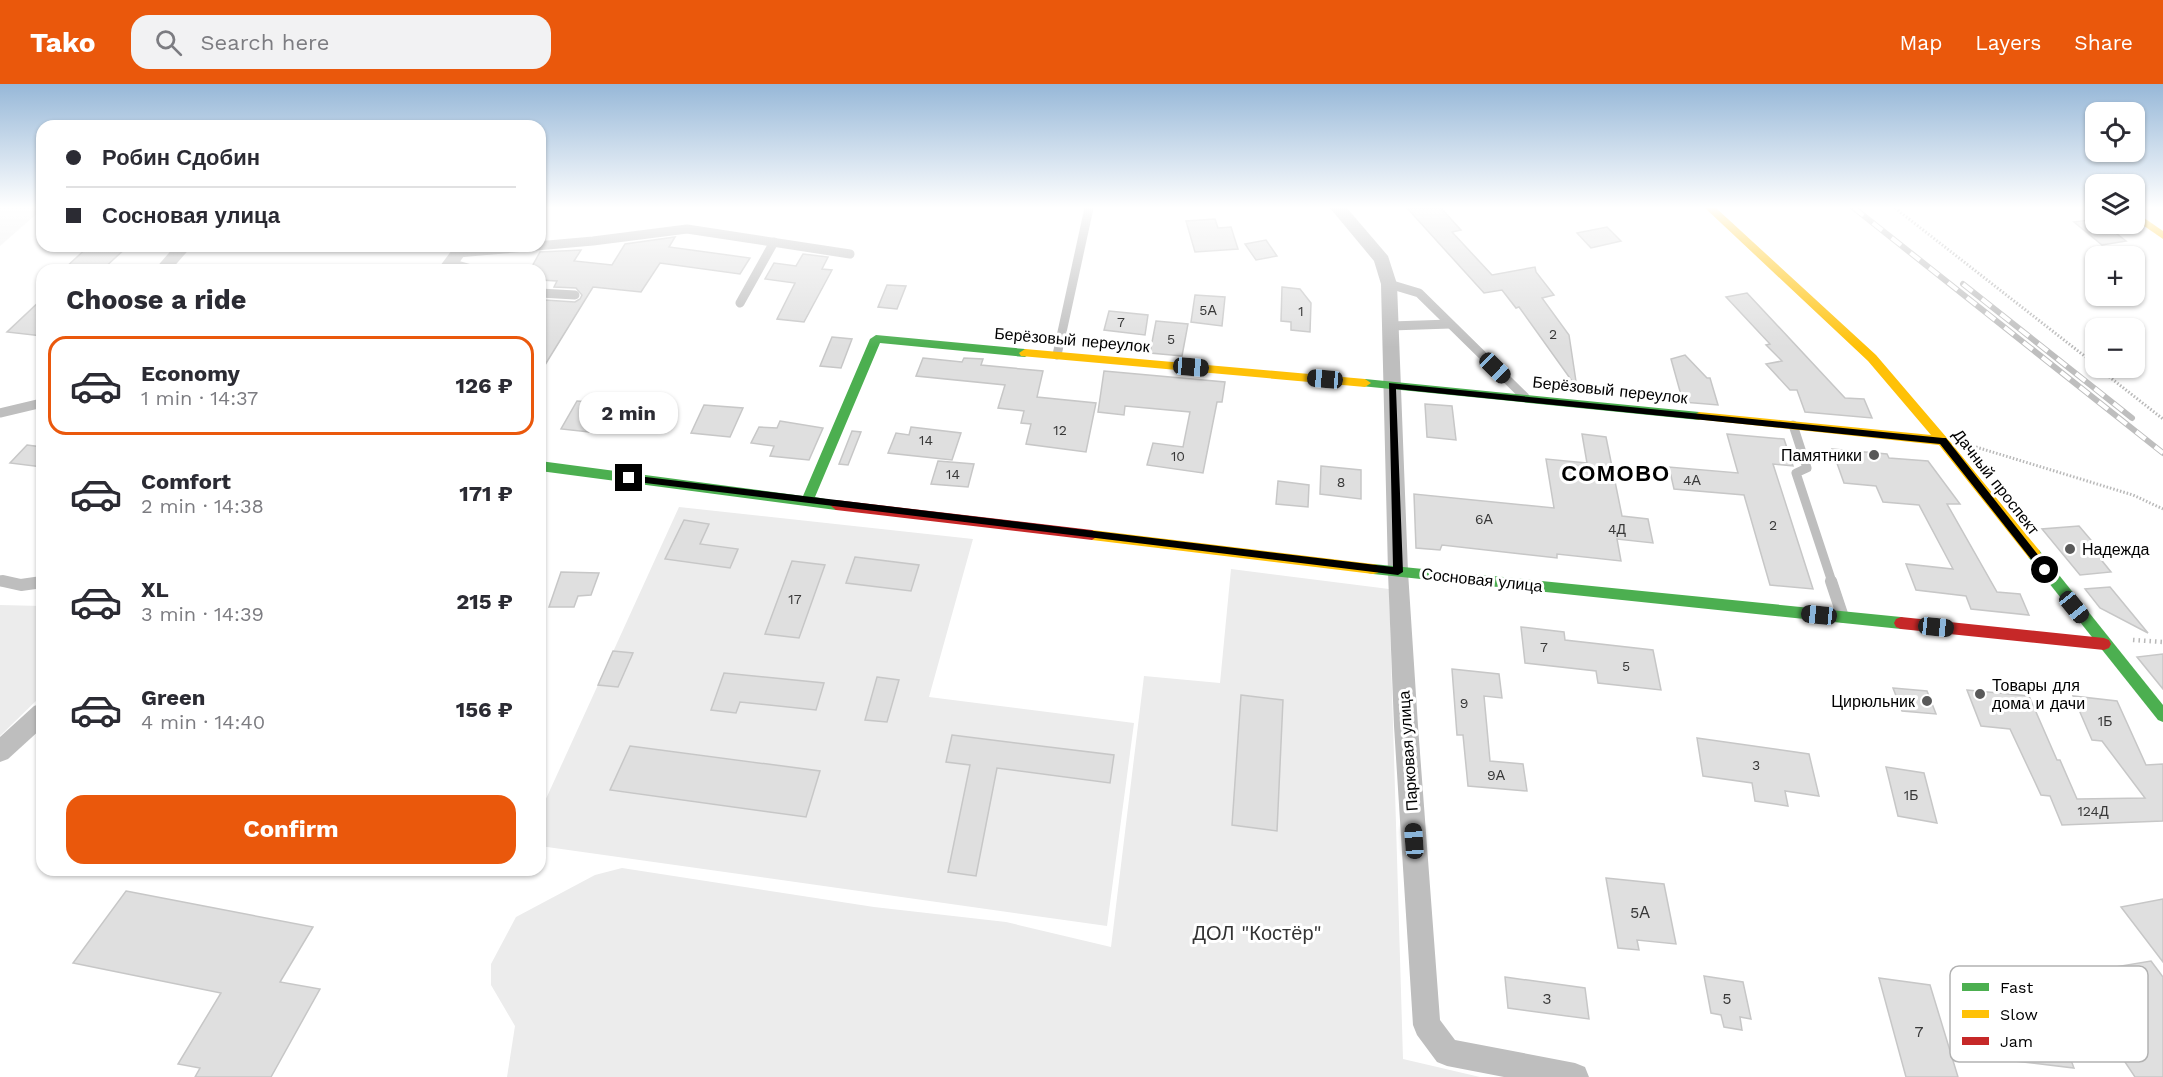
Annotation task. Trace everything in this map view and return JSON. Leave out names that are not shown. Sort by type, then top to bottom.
[{"type":"street","name":"Парковая улица","points":[[1377,254],[1382,260],[1389,284],[1398,572],[1406,726],[1427,1025],[1447,1052],[1575,1077]]},
{"type":"street","name":"Дачный проспект","points":[[1760,254],[1872,358],[1943,441],[2163,716]]},
{"type":"street","name":"Берёзовый переулок","points":[[807,501],[876,339],[1526,398],[1943,441]]},
{"type":"street","name":"Сосновая улица","points":[[546,467],[807,501],[1398,572],[2104,644]]},
{"type":"street","points":[[0,752],[36,719]]},
{"type":"lane","points":[[454,258],[484,254]]},
{"type":"lane","points":[[740,303],[767,254]]},
{"type":"lane","points":[[1057,355],[1079,254]]},
{"type":"lane","points":[[1389,284],[1419,293],[1526,398]]},
{"type":"lane","points":[[546,293],[575,295]]},
{"type":"lane","points":[[1391,326],[1450,324]]},
{"type":"lane","points":[[0,413],[36,404]]},
{"type":"lane","points":[[1793,425],[1807,468],[1796,473],[1843,617]]},
{"type":"lane","points":[[0,580],[21,585],[36,583]]},
{"type":"path","points":[[1954,254],[2085,357]]},
{"type":"path","points":[[2112,378],[2163,419]]},
{"type":"path","points":[[1943,441],[1960,442],[2133,495],[2163,509]]},
{"type":"path","points":[[2136,639],[2163,642]]},
{"type":"green space","points":[[679,507],[973,539],[929,697],[1134,723],[1107,926],[546,847],[546,799]]},
{"type":"green space","name":"ДОЛ \"Костёр\"","points":[[1231,569],[1389,589],[1403,1059],[1480,1077],[507,1077],[515,1026],[491,985],[491,964],[516,917],[595,875],[622,868],[874,907],[1006,922],[1111,947],[1144,676],[1220,683]]},
{"type":"green space","points":[[0,605],[36,606],[36,701],[0,736]]},
{"type":"building","points":[[80,254],[119,254],[108,264],[69,264]]},
{"type":"building","points":[[539,254],[578,254],[574,261],[612,265],[619,254],[723,254],[750,258],[740,274],[660,263],[641,292],[593,287],[546,363],[546,300],[575,302],[582,295],[576,288],[554,287],[557,281],[546,280],[546,264],[533,264]]},
{"type":"building","points":[[803,254],[806,254],[828,257],[822,269],[832,270],[804,322],[777,319],[795,283],[765,279],[774,263],[796,266]]},
{"type":"building","points":[[1252,254],[1277,256],[1256,260]]},
{"type":"building","points":[[1449,254],[1473,254],[1492,275],[1535,267],[1536,272],[1554,295],[1542,298],[1569,335],[1577,388],[1519,307],[1516,308],[1502,290],[1484,293]]},
{"type":"building","points":[[887,285],[906,286],[897,309],[878,307]]},
{"type":"building","points":[[1282,287],[1300,289],[1311,303],[1310,332],[1291,330],[1291,322],[1281,321]]},
{"type":"building","points":[[1747,293],[1845,398],[1864,399],[1872,418],[1805,412],[1797,390],[1790,390],[1766,364],[1782,361],[1766,345],[1770,344],[1726,297]]},
{"type":"building","points":[[1195,295],[1225,297],[1222,326],[1191,322]]},
{"type":"building","points":[[36,305],[36,335],[7,332]]},
{"type":"building","points":[[1109,311],[1148,315],[1145,335],[1104,330]]},
{"type":"building","points":[[1156,321],[1188,324],[1182,356],[1150,353]]},
{"type":"building","points":[[832,337],[852,339],[841,368],[820,366]]},
{"type":"building","points":[[1685,355],[1707,378],[1710,378],[1718,405],[1683,402],[1671,359]]},
{"type":"building","points":[[923,358],[962,362],[964,358],[983,359],[981,365],[1043,371],[1037,397],[1096,403],[1086,452],[1026,444],[1031,424],[1021,423],[1024,411],[998,408],[1005,385],[916,376]]},
{"type":"building","points":[[1104,371],[1225,382],[1222,402],[1217,402],[1203,473],[1147,465],[1153,443],[1183,447],[1190,412],[1125,406],[1124,415],[1098,412]]},
{"type":"building","points":[[577,401],[666,407],[657,426],[596,420],[589,432],[561,429]]},
{"type":"building","points":[[1425,404],[1452,406],[1456,440],[1427,437]]},
{"type":"building","points":[[704,405],[743,408],[730,437],[691,433]]},
{"type":"building","points":[[780,421],[823,428],[809,460],[770,456],[774,446],[751,443],[759,427],[777,428]]},
{"type":"building","points":[[911,427],[961,433],[952,460],[888,453],[896,433],[909,435]]},
{"type":"building","points":[[852,431],[861,432],[848,465],[839,464]]},
{"type":"building","points":[[1582,434],[1606,437],[1622,516],[1648,519],[1653,543],[1617,539],[1621,561],[1557,554],[1557,558],[1442,545],[1440,550],[1416,548],[1414,494],[1554,508],[1546,459],[1587,463]]},
{"type":"building","points":[[1727,434],[1784,439],[1793,466],[1773,464],[1813,589],[1770,585],[1744,495],[1674,489],[1669,467],[1738,473]]},
{"type":"building","points":[[27,445],[36,446],[36,466],[10,463]]},
{"type":"building","points":[[1832,449],[1887,454],[1889,458],[1928,461],[1960,504],[1947,504],[1997,592],[2020,594],[2029,615],[1971,609],[1966,596],[1916,590],[1906,564],[1953,569],[1919,505],[1883,502],[1876,486],[1844,483]]},
{"type":"building","points":[[938,461],[974,464],[968,487],[931,484]]},
{"type":"building","points":[[1321,466],[1361,470],[1361,499],[1320,494]]},
{"type":"building","points":[[1278,481],[1309,485],[1308,507],[1276,504]]},
{"type":"building","points":[[684,520],[709,524],[700,544],[738,549],[730,568],[665,559]]},
{"type":"building","points":[[2079,526],[2096,546],[2090,546],[2111,572],[2080,575],[2042,529]]},
{"type":"building","points":[[855,557],[919,565],[911,591],[846,583]]},
{"type":"building","points":[[792,561],[825,565],[799,638],[765,634]]},
{"type":"building","points":[[561,572],[599,573],[591,595],[578,596],[574,607],[549,607]]},
{"type":"building","points":[[2110,587],[2148,633],[2100,608],[2085,589]]},
{"type":"building","points":[[1521,627],[1564,632],[1565,640],[1653,650],[1661,690],[1598,683],[1596,671],[1525,663]]},
{"type":"building","points":[[613,651],[633,653],[618,687],[598,685]]},
{"type":"building","points":[[2163,654],[2163,689],[2137,657]]},
{"type":"building","points":[[1452,669],[1499,674],[1502,698],[1484,696],[1490,761],[1523,764],[1527,791],[1468,786],[1463,735],[1457,735]]},
{"type":"building","points":[[724,673],[824,683],[816,710],[740,702],[736,713],[711,710]]},
{"type":"building","points":[[877,677],[899,680],[887,722],[865,720]]},
{"type":"building","points":[[1893,688],[1927,691],[1936,714],[1902,711]]},
{"type":"building","points":[[1967,690],[2029,696],[2077,799],[2145,798],[2102,741],[2092,740],[2073,696],[2117,701],[2146,765],[2163,764],[2163,821],[2062,825],[2050,796],[2041,795],[2010,729],[1981,726]]},
{"type":"building","points":[[1241,695],[1283,700],[1277,831],[1232,825]]},
{"type":"building","points":[[952,735],[1114,755],[1110,783],[997,768],[976,876],[948,872],[970,765],[946,762]]},
{"type":"building","points":[[1697,738],[1809,754],[1819,796],[1785,791],[1788,806],[1755,801],[1752,783],[1703,776]]},
{"type":"building","points":[[630,746],[820,771],[806,817],[610,790]]},
{"type":"building","points":[[1886,767],[1924,773],[1937,823],[1898,816]]},
{"type":"building","points":[[1606,878],[1664,884],[1676,944],[1637,940],[1639,950],[1618,948]]},
{"type":"building","points":[[126,891],[313,927],[280,982],[320,989],[271,1077],[195,1077],[200,1068],[178,1064],[221,993],[73,963]]},
{"type":"building","points":[[2163,899],[2163,962],[2121,907]]},
{"type":"building","points":[[2151,961],[2163,977],[2163,1077],[2135,1077],[2125,1062],[2148,1062],[2148,966],[2121,966]]},
{"type":"building","points":[[1704,976],[1743,982],[1751,1019],[1740,1017],[1742,1030],[1724,1027],[1721,1015],[1711,1013]]},
{"type":"building","points":[[1505,977],[1585,988],[1589,1019],[1508,1008]]},
{"type":"building","points":[[1879,978],[1930,985],[1950,1051],[1950,1062],[1953,1062],[1958,1077],[1906,1077]]},
{"type":"building","points":[[2022,1062],[2072,1062],[2074,1068]]},
{"type":"railway","points":[[1912,254],[2163,453]]},
{"type":"railway","points":[[1963,284],[2132,418]]},
{"type":"traffic: fast","points":[[807,501],[876,339],[1025,353]]},
{"type":"traffic: fast","points":[[1365,383],[1699,416]]},
{"type":"traffic: fast","points":[[546,467],[836,505]]},
{"type":"traffic: fast","points":[[2034,554],[2163,716]]},
{"type":"traffic: fast","points":[[1373,569],[1901,623]]},
{"type":"traffic: slow","points":[[1760,254],[1872,358],[1943,441],[2034,554]]},
{"type":"traffic: slow","points":[[1025,353],[1365,383]]},
{"type":"traffic: slow","points":[[1699,416],[1943,441]]},
{"type":"traffic: slow","points":[[1092,535],[1373,569]]},
{"type":"traffic: jam","points":[[836,505],[1092,535]]},
{"type":"traffic: jam","points":[[1901,623],[2104,644]]},
{"type":"place","name":"Памятники","points":[[1874,455]]},
{"type":"place","name":"Надежда","points":[[2070,549]]},
{"type":"place","name":"Товары для дома и дачи","points":[[1980,694]]},
{"type":"place","name":"Цирюльник","points":[[1927,701]]},
{"type":"district","name":"СОМОВО","points":[[1616,473]]},
{"type":"route","points":[[629,478],[1398,572],[1392,386],[1943,441],[2045,570]]}]
